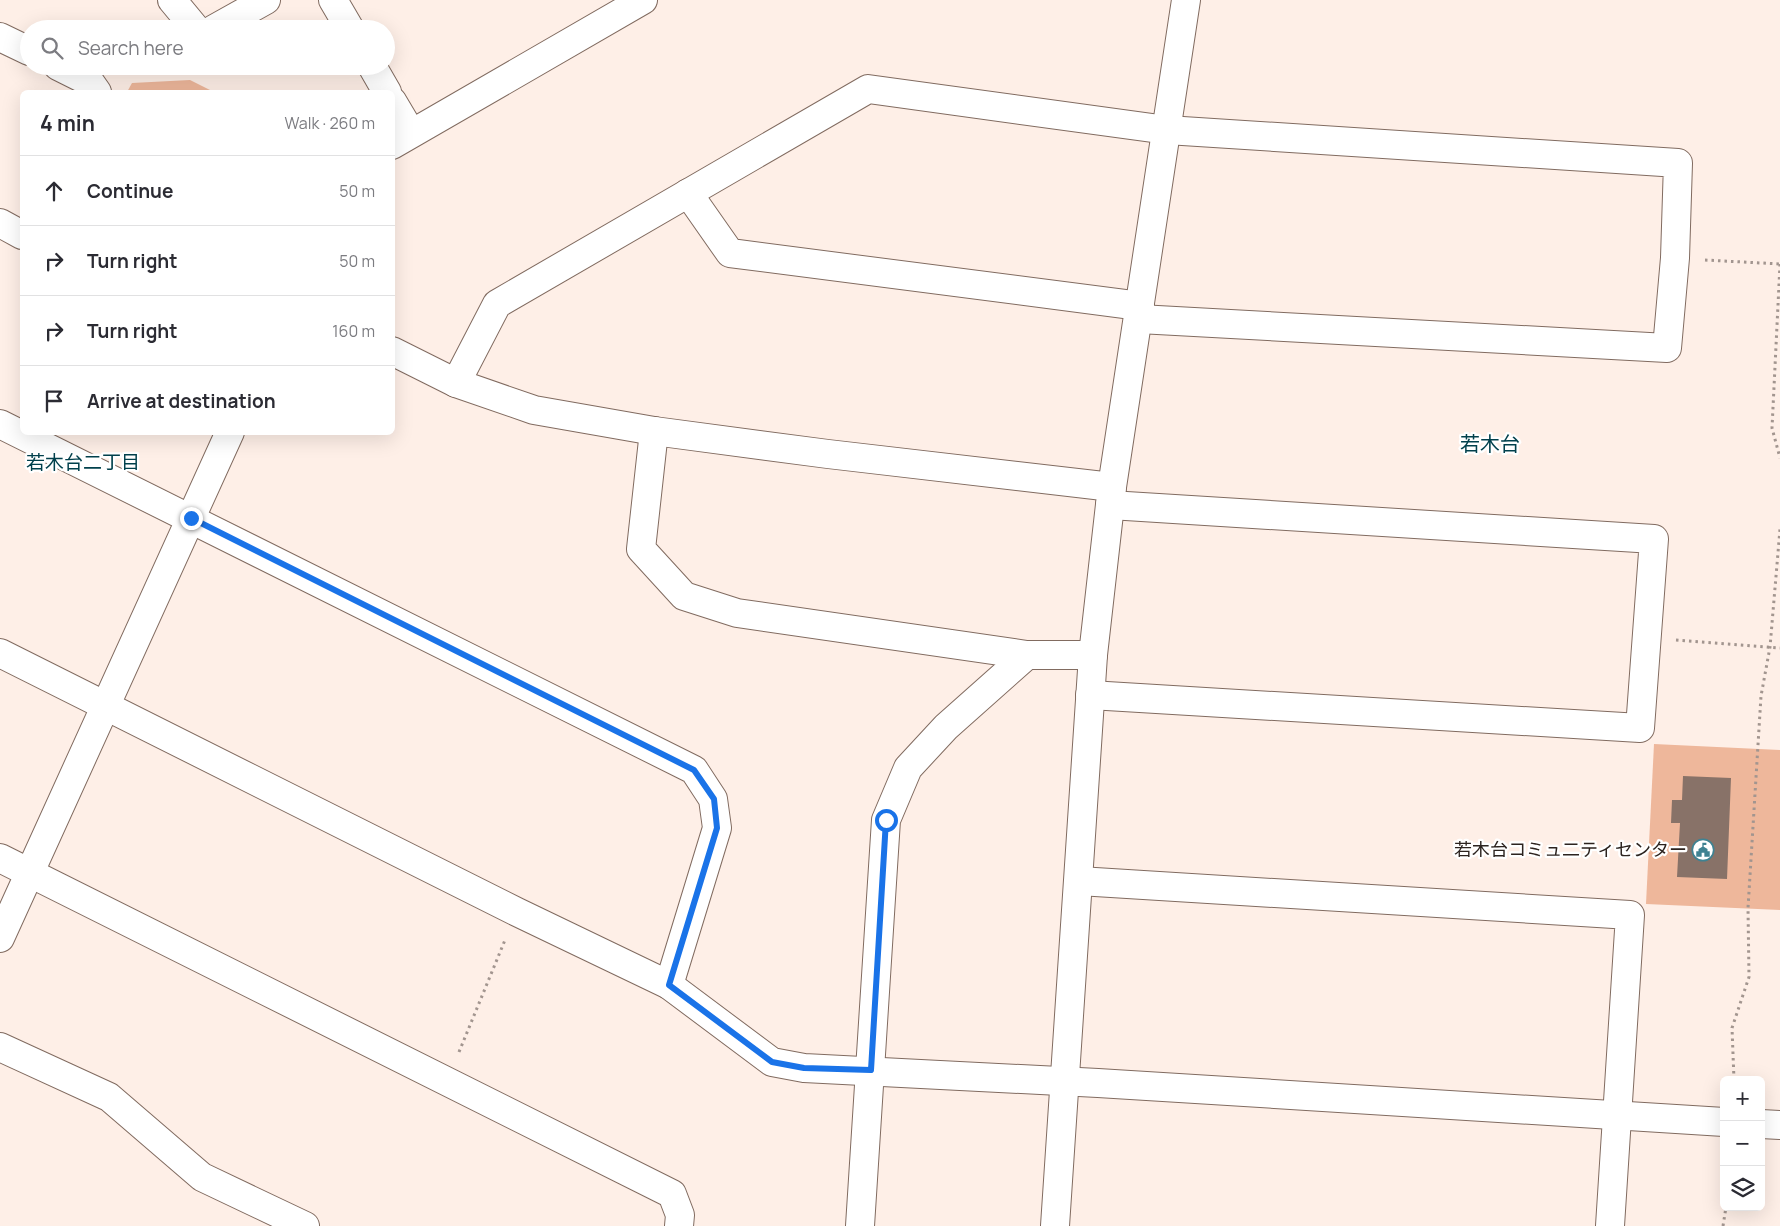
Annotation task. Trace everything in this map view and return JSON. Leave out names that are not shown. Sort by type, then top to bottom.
[{"type":"street","points":[[172,0],[189,20]]},
{"type":"street","points":[[230,20],[266,0]]},
{"type":"street","points":[[333,0],[345,20]]},
{"type":"street","points":[[395,112],[402,139],[643,0]]},
{"type":"street","points":[[1054,1226],[1066,1082],[1093,655],[1111,496],[1186,0]]},
{"type":"street","points":[[0,37],[20,47]]},
{"type":"street","points":[[76,75],[90,82],[96,90]]},
{"type":"street","points":[[377,75],[386,90]]},
{"type":"street","points":[[456,384],[497,304],[688,193],[868,89],[1167,130],[1678,164],[1675,258],[1667,348],[1140,313],[730,254],[688,193]]},
{"type":"street","points":[[0,223],[20,234]]},
{"type":"street","points":[[395,354],[456,384],[534,410],[654,431],[828,454],[1111,496],[1654,539],[1640,728],[1090,694]]},
{"type":"street","points":[[0,424],[20,434]]},
{"type":"street","points":[[654,431],[641,549],[684,596],[737,613],[1027,655],[1093,655]]},
{"type":"street","points":[[22,435],[694,770],[714,799],[717,828],[669,985]]},
{"type":"street","points":[[0,938],[229,435]]},
{"type":"street","points":[[0,653],[517,912],[669,985],[772,1062],[804,1068],[871,1070],[1720,1122]]},
{"type":"street","points":[[860,1226],[886,820],[908,768],[946,728],[1027,655]]},
{"type":"street","points":[[0,858],[672,1194],[680,1215],[679,1226]]},
{"type":"street","points":[[1079,880],[1630,914],[1610,1226]]},
{"type":"street","points":[[0,1047],[109,1097],[202,1177],[305,1226]]},
{"type":"street","points":[[1765,1124],[1780,1125]]},
{"type":"path","points":[[1675,258],[1780,264],[1772,428],[1780,458]]},
{"type":"path","points":[[1734,1076],[1732,1028],[1749,976],[1748,908],[1761,696],[1770,647],[1780,528]]},
{"type":"path","points":[[1648,638],[1780,648]]},
{"type":"path","points":[[446,1082],[517,912]]},
{"type":"path","points":[[1723,1226],[1725,1211]]},
{"type":"shaded area","points":[[190,80],[210,90],[128,90],[132,83]]},
{"type":"shaded area","points":[[1654,744],[1780,750],[1780,910],[1646,904]]},
{"type":"building","name":"若木台コミュ二ティセンター","points":[[1683,776],[1731,778],[1727,879],[1677,877],[1680,823],[1671,823],[1672,800],[1682,800]]},
{"type":"place","name":"若木台コミュ二ティセンター","points":[[1703,850]]},
{"type":"district","name":"若木台","points":[[1490,444]]},
{"type":"district","name":"若木台二丁目","points":[[83,462]]},
{"type":"route","points":[[191,518],[694,770],[714,799],[717,828],[669,985],[772,1062],[804,1068],[871,1070],[886,820]]}]
